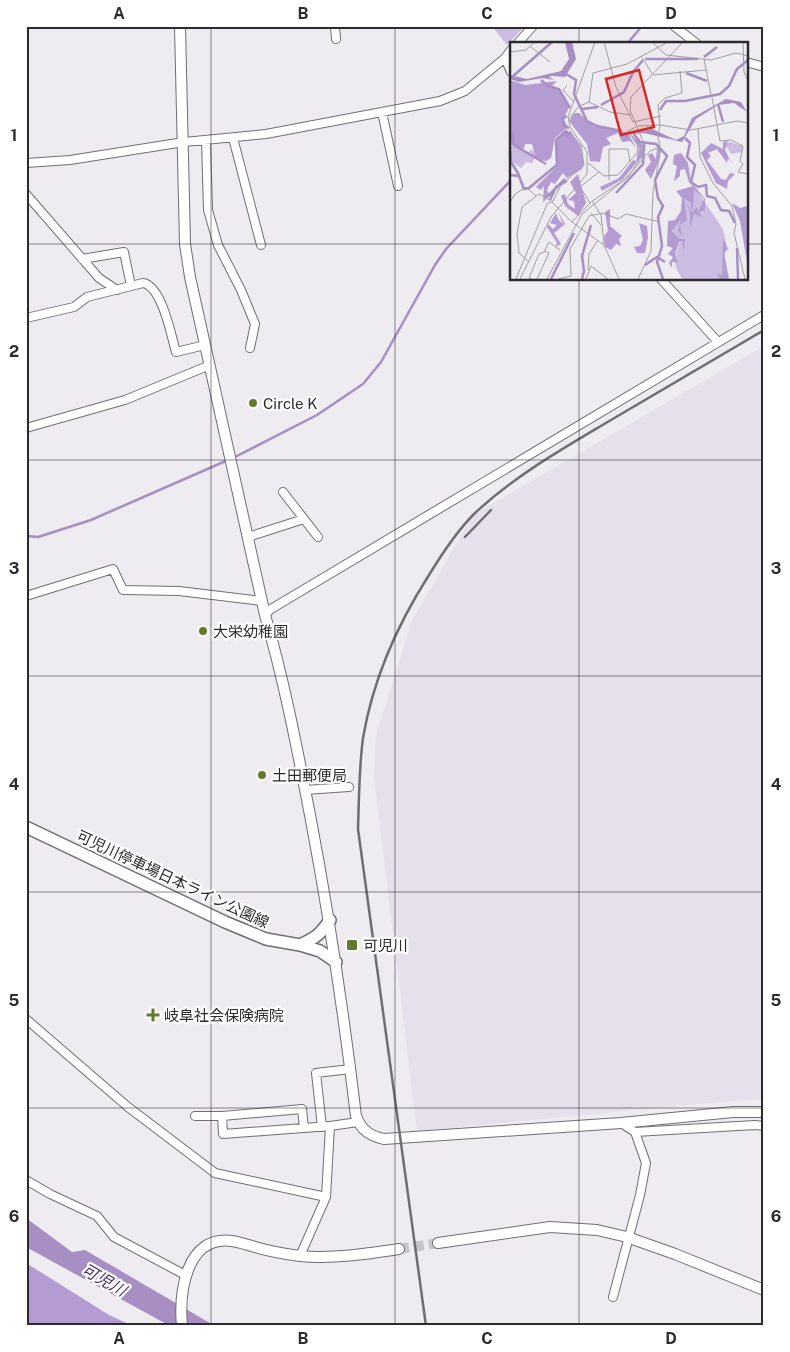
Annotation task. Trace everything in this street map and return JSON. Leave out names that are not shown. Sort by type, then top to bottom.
[{"type":"main road","name":"可児川停車場日本ライン公園線","points":[[26,827],[225,922],[266,939],[300,945],[320,952],[336,962]]},
{"type":"main road","points":[[300,945],[322,933],[330,920]]},
{"type":"street","points":[[180,26],[186,244],[190,276],[265,615],[279,664],[305,790],[330,920],[358,1122],[372,1137],[384,1139],[622,1123],[733,1112],[764,1112]]},
{"type":"street","points":[[335,26],[336,39]]},
{"type":"street","points":[[519,42],[533,26]]},
{"type":"street","points":[[674,26],[694,42]]},
{"type":"street","points":[[26,164],[70,160],[184,142],[266,134],[440,101],[465,91],[505,58],[510,51]]},
{"type":"street","points":[[505,58],[510,70]]},
{"type":"street","points":[[748,62],[764,66]]},
{"type":"street","points":[[382,112],[398,186]]},
{"type":"street","points":[[233,138],[261,246]]},
{"type":"street","points":[[206,140],[208,210],[218,245],[241,290],[255,324],[250,348]]},
{"type":"street","points":[[26,194],[98,278],[117,290]]},
{"type":"street","points":[[82,258],[124,252],[131,286]]},
{"type":"street","points":[[662,280],[718,342]]},
{"type":"street","points":[[26,318],[74,307],[86,297],[143,283],[152,286],[162,304],[176,352],[205,345]]},
{"type":"street","points":[[265,615],[271,609],[764,315]]},
{"type":"street","points":[[26,428],[124,400],[210,365]]},
{"type":"street","points":[[283,492],[318,537]]},
{"type":"street","points":[[248,537],[304,519]]},
{"type":"street","points":[[26,596],[113,569],[122,590],[179,591],[262,601]]},
{"type":"street","points":[[305,790],[349,787]]},
{"type":"street","points":[[26,1018],[128,1107],[215,1173],[326,1197]]},
{"type":"street","points":[[300,1256],[326,1197],[326,1126],[316,1073],[351,1069]]},
{"type":"street","points":[[195,1116],[222,1116],[302,1109],[304,1128]]},
{"type":"street","points":[[222,1116],[223,1134],[358,1122]]},
{"type":"street","points":[[612,1297],[640,1195],[646,1163],[634,1132],[622,1123]]},
{"type":"street","points":[[634,1132],[764,1126]]},
{"type":"street","points":[[26,1180],[50,1194],[97,1216],[114,1237],[187,1276]]},
{"type":"street","points":[[438,1243],[550,1227],[597,1230],[628,1237],[764,1290]]},
{"type":"street","points":[[182,1326],[182,1295],[190,1262],[198,1252],[210,1243],[232,1241],[300,1256],[346,1256],[399,1249]]},
{"type":"shaded area","points":[[492,26],[525,26],[507,45]]},
{"type":"shaded area","points":[[764,346],[764,1100],[753,1099],[417,1131],[374,777],[376,735],[412,621],[473,515]]},
{"type":"shaded area","points":[[26,1263],[109,1315],[133,1326],[26,1326]]},
{"type":"water","points":[[26,1218],[72,1252],[85,1250],[215,1326],[170,1326],[26,1247]]},
{"type":"waterway","points":[[629,42],[642,26]]},
{"type":"waterway","points":[[233,458],[317,415],[363,384],[381,362],[435,265],[446,249],[510,181]]},
{"type":"waterway","points":[[26,536],[38,537],[91,520],[228,460]]},
{"type":"tunnel","points":[[399,1249],[438,1243]]},
{"type":"railway","points":[[426,1326],[358,829],[363,738],[367,716],[380,674],[397,633],[433,568],[462,527],[489,500],[558,452],[764,330]]},
{"type":"railway","points":[[465,537],[491,510]]},
{"type":"place","name":"Circle K","points":[[253,403]]},
{"type":"place","name":"大栄幼稚園","points":[[203,631]]},
{"type":"place","name":"土田郵便局","points":[[262,775]]},
{"type":"place","name":"可児川","points":[[352,945]]},
{"type":"place","name":"岐阜社会保険病院","points":[[153,1015]]}]
